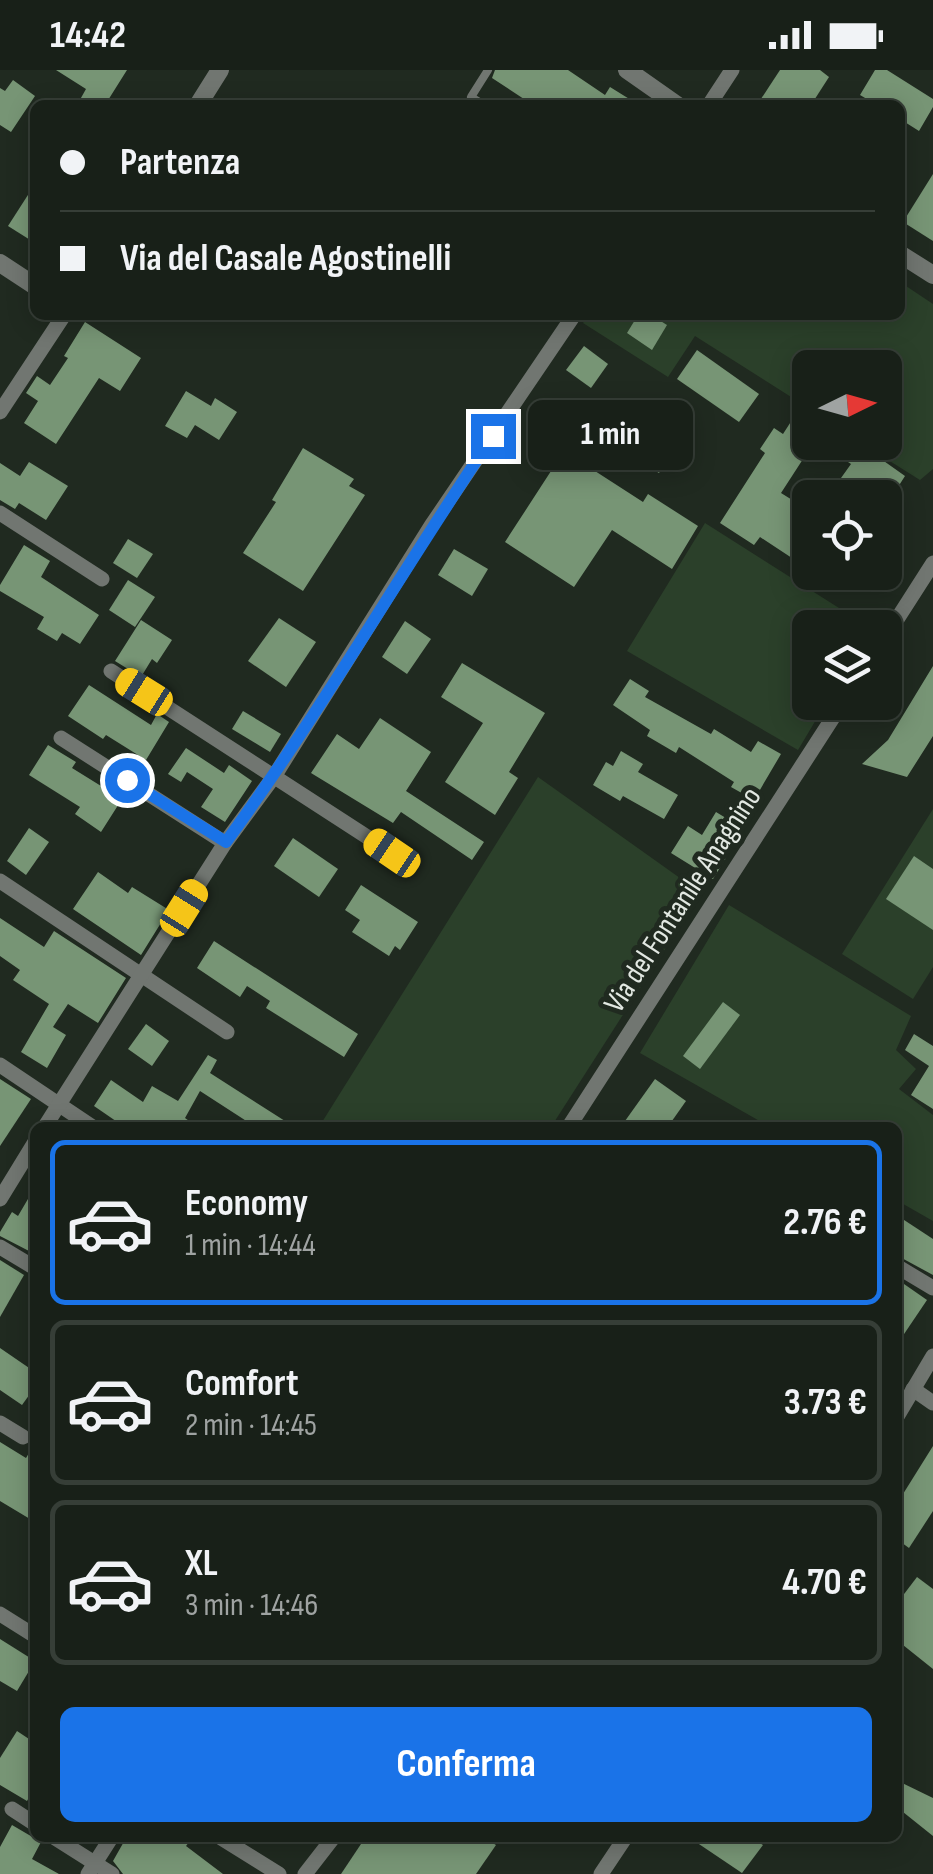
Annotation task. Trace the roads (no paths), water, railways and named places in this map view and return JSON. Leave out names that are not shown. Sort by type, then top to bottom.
[{"type":"street","points":[[201,100],[220,70]]},
{"type":"street","points":[[627,70],[671,100]]},
{"type":"street","points":[[713,100],[732,70]]},
{"type":"street","points":[[905,257],[933,276]]},
{"type":"street","points":[[0,263],[30,283]]},
{"type":"street","points":[[0,412],[61,320]]},
{"type":"street","points":[[48,1122],[226,842],[275,775],[432,526],[571,320]]},
{"type":"street","points":[[0,513],[102,579]]},
{"type":"street","points":[[902,611],[933,563]]},
{"type":"street","points":[[111,671],[392,853]]},
{"type":"street","name":"Via del Fontanile Anagnino","points":[[572,1122],[831,720]]},
{"type":"street","points":[[61,738],[226,842]]},
{"type":"street","points":[[0,881],[227,1032]]},
{"type":"street","points":[[0,1065],[85,1122]]},
{"type":"street","points":[[0,1199],[30,1150]]},
{"type":"street","points":[[0,1247],[30,1265]]},
{"type":"street","points":[[902,1269],[933,1288]]},
{"type":"street","points":[[902,1409],[933,1356]]},
{"type":"street","points":[[913,1389],[933,1403]]},
{"type":"street","points":[[0,1422],[24,1437]]},
{"type":"street","points":[[0,1614],[30,1633]]},
{"type":"street","points":[[12,1809],[30,1821]]},
{"type":"street","points":[[61,1842],[91,1869],[112,1874]]},
{"type":"street","points":[[91,1869],[108,1842]]},
{"type":"street","points":[[227,1842],[279,1874]]},
{"type":"street","points":[[305,1874],[330,1842]]},
{"type":"street","points":[[602,1874],[622,1842]]},
{"type":"lane","points":[[470,100],[488,70]]}]
